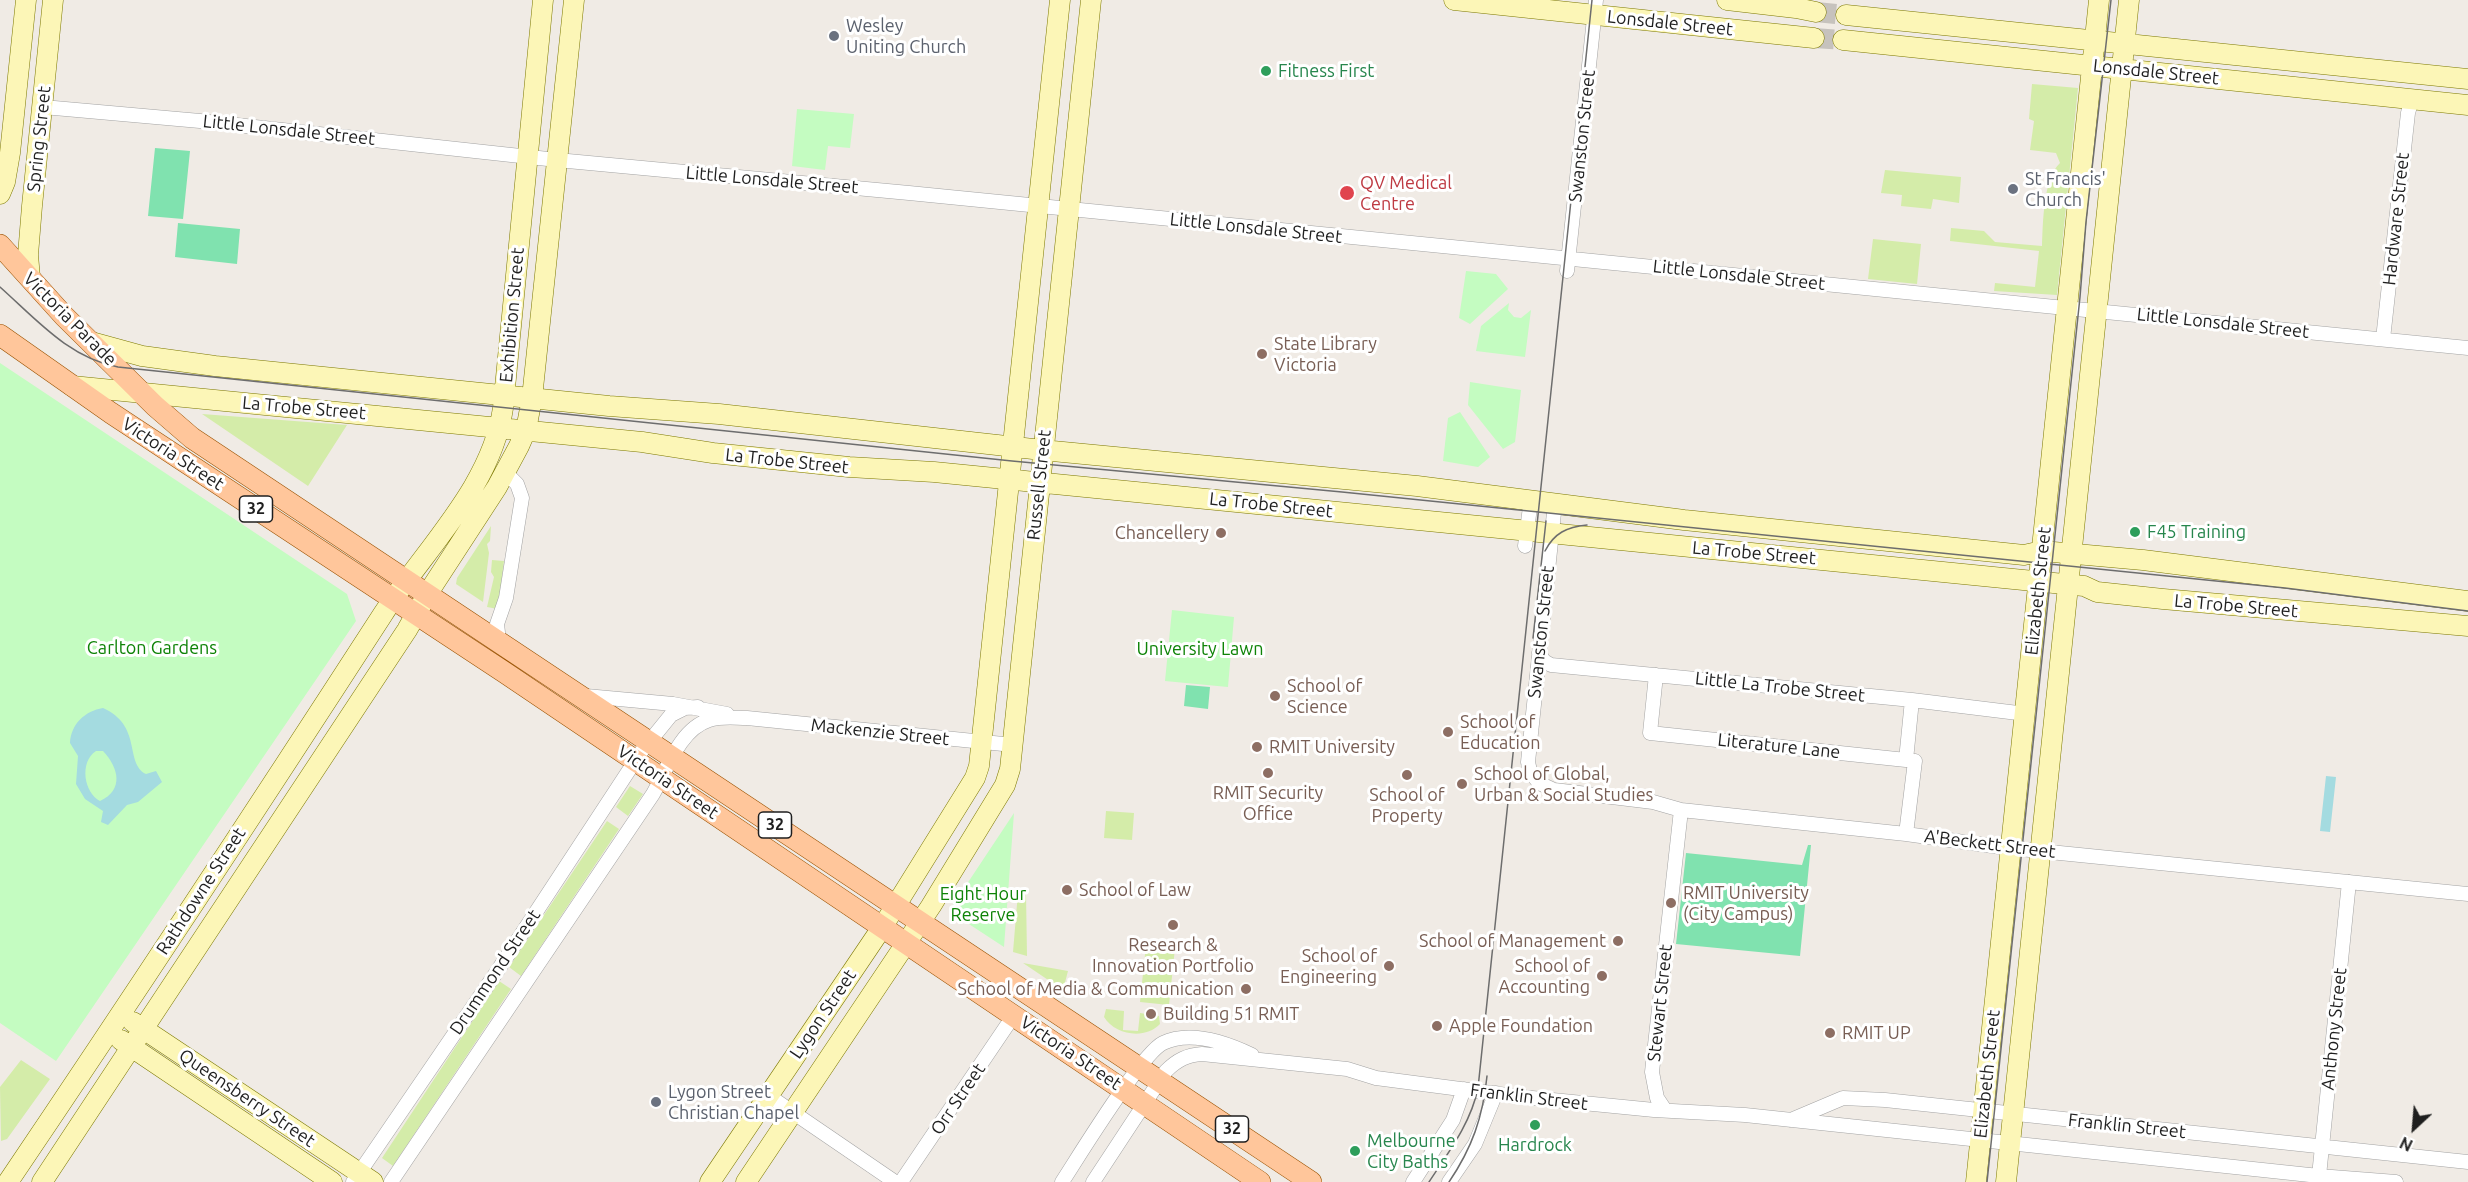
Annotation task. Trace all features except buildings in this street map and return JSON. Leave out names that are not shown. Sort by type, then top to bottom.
[{"type":"main road","name":"Victoria Parade","points":[[0,245],[142,391]]},
{"type":"main road","name":"32","points":[[0,335],[72,386]]},
{"type":"main road","name":"Victoria Street","points":[[72,386],[883,926],[1260,1182]]},
{"type":"main road","name":"Victoria Street","points":[[142,391],[178,427],[209,450],[407,579],[1311,1182]]},
{"type":"street","name":"Spring Street","points":[[0,194],[8,166],[26,0]]},
{"type":"street","name":"Spring Street","points":[[30,278],[28,255],[32,206],[53,0]]},
{"type":"street","name":"Exhibition Street","points":[[393,599],[482,472],[500,428],[543,0]]},
{"type":"street","name":"Exhibition Street","points":[[416,614],[505,472],[526,430],[532,398],[574,0]]},
{"type":"street","name":"Russell Street","points":[[896,906],[975,778],[979,766],[1060,0]]},
{"type":"street","name":"Russell Street","points":[[907,943],[1005,785],[1010,769],[1091,0]]},
{"type":"street","name":"Lonsdale Street","points":[[1454,0],[1595,8],[1814,38]]},
{"type":"street","name":"Lonsdale Street","points":[[1727,0],[1816,12]]},
{"type":"street","name":"Elizabeth Street","points":[[1976,1182],[2099,0]]},
{"type":"street","name":"Elizabeth Street","points":[[2006,1182],[2129,0]]},
{"type":"street","name":"Swanston Street","points":[[1568,265],[1595,8]]},
{"type":"street","name":"Lonsdale Street","points":[[1846,15],[2468,79]]},
{"type":"street","name":"Lonsdale Street","points":[[1843,40],[2468,105]]},
{"type":"street","points":[[1055,47],[1086,50]]},
{"type":"street","points":[[538,48],[568,53]]},
{"type":"street","points":[[2306,88],[2308,63]]},
{"type":"street","points":[[2412,99],[2415,74]]},
{"type":"street","name":"Hardware Street","points":[[2383,339],[2408,113],[2412,99]]},
{"type":"street","points":[[15,104],[43,107]]},
{"type":"street","name":"Little Lonsdale Street","points":[[43,107],[200,121],[557,160],[1069,209],[1568,265],[2067,307],[2468,348]]},
{"type":"street","points":[[524,184],[554,188]]},
{"type":"street","name":"La Trobe Street","points":[[92,342],[142,356],[200,364],[1417,486],[1684,520],[2024,555],[2042,551],[2223,570],[2468,601]]},
{"type":"street","name":"La Trobe Street","points":[[72,386],[142,391],[642,442],[713,453],[1039,483],[1526,539],[1551,534],[2068,584],[2084,586],[2097,592],[2163,599],[2468,626]]},
{"type":"street","points":[[499,641],[497,624],[506,598],[522,498],[517,484],[505,472]]},
{"type":"street","points":[[1526,539],[1531,499]]},
{"type":"street","name":"Swanston Street","points":[[1528,762],[1555,503]]},
{"type":"street","name":"Rathdowne Street","points":[[8,1182],[393,599]]},
{"type":"street","points":[[997,605],[1027,607]]},
{"type":"street","name":"Rathdowne Street","points":[[42,1182],[416,614]]},
{"type":"street","name":"Little La Trobe Street","points":[[1539,653],[1544,662],[1551,665],[1912,700],[2026,714]]},
{"type":"street","name":"Literature Lane","points":[[1656,675],[1650,733],[1906,760],[1912,700]]},
{"type":"street","name":"Mackenzie Street","points":[[579,694],[698,707],[747,718]]},
{"type":"street","points":[[635,760],[671,715],[685,708],[698,707]]},
{"type":"street","points":[[321,708],[344,723]]},
{"type":"street","name":"Mackenzie Street","points":[[662,778],[673,756],[692,732],[708,720],[720,717],[1013,745]]},
{"type":"street","name":"Drummond Street","points":[[362,1179],[635,760]]},
{"type":"street","points":[[1906,834],[1915,761]]},
{"type":"street","name":"A'Beckett Street","points":[[1528,762],[1530,771],[1539,783],[1554,790],[1653,802],[1681,810],[1906,834],[2011,848],[2468,894]]},
{"type":"street","name":"Drummond Street","points":[[391,1182],[654,794],[662,778]]},
{"type":"street","name":"Stewart Street","points":[[1665,1110],[1657,1098],[1652,1072],[1681,810]]},
{"type":"street","name":"Anthony Street","points":[[2319,1176],[2349,882]]},
{"type":"street","name":"Lygon Street","points":[[710,1182],[896,906]]},
{"type":"street","name":"Lygon Street","points":[[746,1182],[907,943]]},
{"type":"street","name":"Queensberry Street","points":[[121,1014],[275,1117],[362,1179]]},
{"type":"street","name":"Orr Street","points":[[901,1182],[1014,1015]]},
{"type":"street","name":"Queensberry Street","points":[[108,1032],[332,1182]]},
{"type":"street","name":"Franklin Street","points":[[1062,1182],[1124,1089],[1158,1046],[1183,1038],[1218,1042],[1268,1061]]},
{"type":"street","points":[[167,1071],[180,1053]]},
{"type":"street","name":"Franklin Street","points":[[1092,1182],[1159,1081],[1173,1064],[1193,1054],[1347,1069],[1376,1078],[1496,1093],[1791,1120],[2319,1176],[2396,1182]]},
{"type":"street","name":"Stewart Street","points":[[1655,1088],[1669,1102],[1693,1107],[1707,1113]]},
{"type":"street","points":[[222,1108],[233,1089]]},
{"type":"street","points":[[1413,1182],[1453,1120],[1464,1089]]},
{"type":"street","points":[[1449,1182],[1475,1144],[1496,1093]]},
{"type":"street","points":[[769,1096],[896,1182]]},
{"type":"street","name":"Franklin Street","points":[[1791,1120],[1843,1098],[1885,1100],[2468,1162]]},
{"type":"street","points":[[263,1135],[275,1117]]},
{"type":"green space","points":[[2032,84],[2078,88],[2057,295],[1994,291],[1995,283],[2035,287],[2039,251],[1950,241],[1951,228],[1984,231],[1995,242],[2042,246],[2047,190],[2054,170],[2060,163],[2056,153],[2030,150],[2034,121],[2029,119]]},
{"type":"green space","points":[[797,109],[854,114],[850,148],[828,146],[825,170],[792,166]]},
{"type":"green space","points":[[155,148],[190,151],[183,219],[148,216]]},
{"type":"green space","points":[[1885,170],[1961,177],[1959,203],[1933,199],[1931,209],[1901,206],[1902,195],[1881,193]]},
{"type":"green space","points":[[178,223],[240,229],[237,264],[175,257]]},
{"type":"green space","points":[[1873,239],[1921,244],[1917,284],[1868,279]]},
{"type":"green space","points":[[1466,271],[1496,274],[1508,289],[1470,324],[1459,318]]},
{"type":"green space","points":[[1509,303],[1508,310],[1514,317],[1521,318],[1531,310],[1525,357],[1476,351],[1481,326]]},
{"type":"green space","name":"Carlton Gardens","points":[[0,363],[347,594],[356,621],[56,1061],[0,1023]]},
{"type":"green space","points":[[1470,382],[1521,390],[1515,442],[1503,449],[1468,405]]},
{"type":"green space","points":[[1460,412],[1490,457],[1478,467],[1443,461],[1448,418]]},
{"type":"green space","points":[[202,414],[347,425],[308,486]]},
{"type":"green space","points":[[491,526],[490,541],[487,544],[489,553],[483,602],[456,584],[457,578]]},
{"type":"green space","points":[[492,560],[504,561],[498,609],[487,607],[494,577],[491,572]]},
{"type":"green space","name":"University Lawn","points":[[1172,610],[1234,617],[1228,687],[1165,681]]},
{"type":"green space","points":[[1186,685],[1210,687],[1208,709],[1184,706]]},
{"type":"green space","points":[[630,786],[643,794],[628,816],[616,807]]},
{"type":"green space","points":[[1106,811],[1134,813],[1132,840],[1104,838]]},
{"type":"green space","name":"Eight Hour Reserve","points":[[1014,813],[1004,947],[949,911]]},
{"type":"green space","points":[[607,821],[619,829],[521,976],[509,967]]},
{"type":"green space","points":[[1808,845],[1811,845],[1800,956],[1676,944],[1686,853],[1802,865]]},
{"type":"green space","points":[[1018,892],[1026,893],[1027,956],[1013,952]]},
{"type":"green space","points":[[1146,945],[1175,948],[1169,1005],[1140,1002]]},
{"type":"green space","points":[[1023,963],[1068,971],[1063,990]]},
{"type":"green space","points":[[499,981],[511,989],[393,1166],[382,1158]]},
{"type":"green space","points":[[1106,1009],[1124,1011],[1123,1030],[1138,1031],[1140,1013],[1159,1016],[1160,1024],[1146,1032],[1130,1033],[1115,1028],[1109,1023],[1104,1017]]},
{"type":"green space","points":[[21,1060],[50,1079],[7,1139],[1,1141],[0,1087]]},
{"type":"water","points":[[103,708],[124,724],[139,769],[146,774],[156,771],[162,782],[138,802],[127,805],[108,825],[101,822],[103,811],[85,799],[76,784],[78,756],[70,743],[76,724],[85,715]],"holes":[[[96,751],[103,751],[113,764],[116,785],[113,791],[100,801],[87,785],[86,770],[91,756]]]},
{"type":"water","points":[[2326,776],[2336,777],[2330,832],[2320,831]]},
{"type":"tunnel","points":[[1816,12],[1846,15]]},
{"type":"tunnel","points":[[1814,38],[1843,40]]},
{"type":"tram line","points":[[1429,1182],[1464,1125],[1478,1088],[1592,0]]},
{"type":"tram line","points":[[1987,1182],[2111,0]]},
{"type":"tram line","points":[[0,287],[54,336],[84,355],[118,367],[1012,461],[1342,492],[2285,588],[2468,611]]},
{"type":"tram line","points":[[1533,638],[1546,521]]},
{"type":"tram line","points":[[1545,551],[1557,535],[1573,527],[1587,525]]},
{"type":"tram line","points":[[1449,1182],[1475,1132],[1483,1105],[1487,1076]]},
{"type":"place","name":"Wesley Uniting Church","points":[[834,36]]},
{"type":"place","name":"Fitness First","points":[[1266,71]]},
{"type":"place","name":"St Francis' Church","points":[[2013,189]]},
{"type":"place","name":"QV Medical Centre","points":[[1347,193]]},
{"type":"place","name":"State Library Victoria","points":[[1262,354]]},
{"type":"place","name":"F45 Training","points":[[2135,532]]},
{"type":"place","name":"Chancellery","points":[[1221,533]]},
{"type":"place","name":"School of Science","points":[[1275,696]]},
{"type":"place","name":"School of Education","points":[[1448,732]]},
{"type":"place","name":"RMIT University","points":[[1257,747]]},
{"type":"place","name":"RMIT Security Office","points":[[1268,773]]},
{"type":"place","name":"School of Property","points":[[1407,775]]},
{"type":"place","name":"School of Global, Urban & Social Studies","points":[[1462,784]]},
{"type":"place","name":"School of Law","points":[[1067,890]]},
{"type":"place","name":"RMIT University (City Campus)","points":[[1671,903]]},
{"type":"place","name":"Research & Innovation Portfolio","points":[[1173,925]]},
{"type":"place","name":"School of Management","points":[[1618,941]]},
{"type":"place","name":"School of Engineering","points":[[1389,966]]},
{"type":"place","name":"School of Accounting","points":[[1602,976]]},
{"type":"place","name":"School of Media & Communication","points":[[1246,989]]},
{"type":"place","name":"Building 51 RMIT","points":[[1151,1014]]},
{"type":"place","name":"Apple Foundation","points":[[1437,1026]]},
{"type":"place","name":"RMIT UP","points":[[1830,1033]]},
{"type":"place","name":"Lygon Street Christian Chapel","points":[[656,1102]]},
{"type":"place","name":"Hardrock","points":[[1535,1125]]},
{"type":"place","name":"Melbourne City Baths","points":[[1355,1151]]}]
